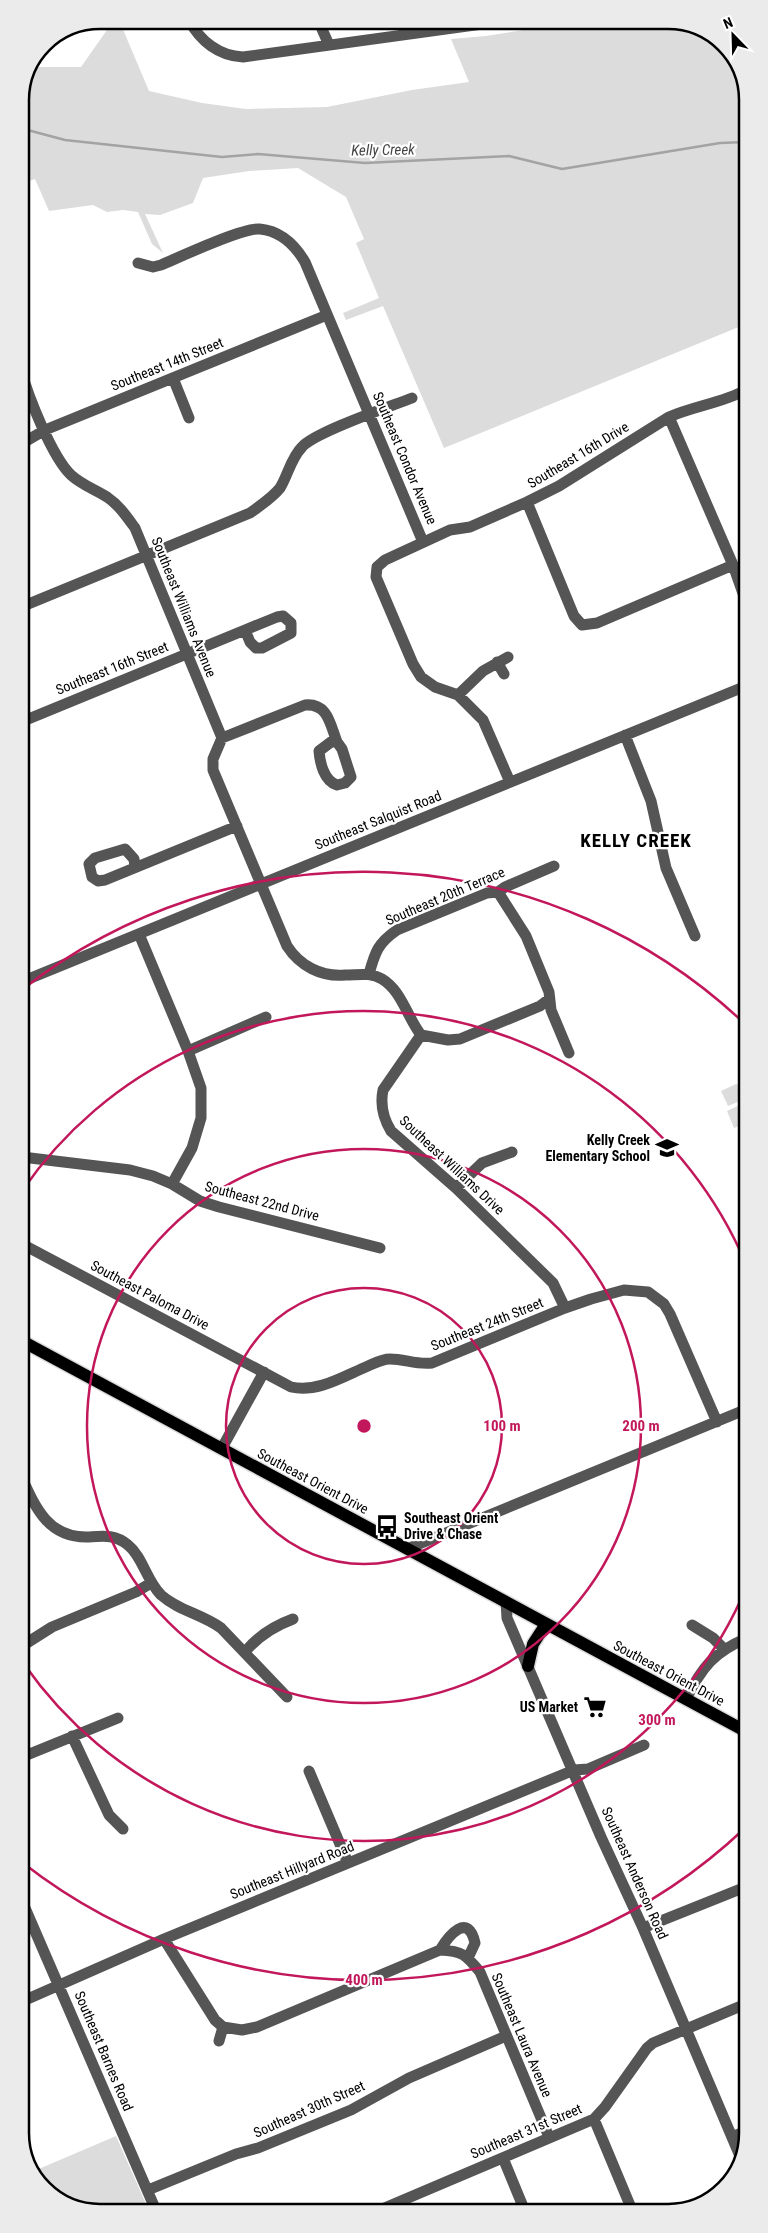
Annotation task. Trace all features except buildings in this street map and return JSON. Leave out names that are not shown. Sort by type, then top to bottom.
[{"type":"main road","name":"Southeast Orient Drive","points":[[29,1345],[739,1727]]},
{"type":"main road","points":[[528,1666],[533,1644],[546,1624]]},
{"type":"street","points":[[194,29],[205,42],[232,57],[329,45],[415,29]]},
{"type":"street","points":[[322,29],[329,45]]},
{"type":"street","name":"Southeast Condor Avenue","points":[[138,263],[153,267],[242,232],[258,228],[278,233],[298,250],[305,262],[424,542],[385,560],[378,567],[376,577],[413,664],[421,677],[435,686],[458,694],[483,720],[510,782]]},
{"type":"street","name":"Southeast 14th Street","points":[[29,439],[45,430],[327,315]]},
{"type":"street","points":[[173,378],[189,418]]},
{"type":"street","name":"Southeast Williams Avenue","points":[[29,392],[57,457],[69,473],[83,486],[106,497],[123,511],[135,528],[222,738]]},
{"type":"street","name":"Southeast 16th Drive","points":[[424,542],[450,530],[470,527],[559,486],[669,417],[685,410],[739,394]]},
{"type":"street","points":[[29,604],[250,513],[267,502],[280,487],[286,472],[303,446],[325,433],[412,398]]},
{"type":"street","points":[[669,417],[739,582]]},
{"type":"street","points":[[527,502],[574,616],[582,625],[597,623],[733,565]]},
{"type":"street","name":"Southeast 16th Street","points":[[29,719],[245,630]]},
{"type":"street","points":[[458,694],[467,684],[497,662],[508,657]]},
{"type":"street","points":[[497,662],[504,674]]},
{"type":"street","name":"Southeast Salquist Road","points":[[29,979],[739,689]]},
{"type":"street","points":[[337,742],[322,707],[314,704],[305,705],[222,738],[213,759],[213,770],[282,938],[293,955],[304,965],[315,971],[329,975],[369,974],[392,986],[410,1021],[422,1034],[448,1040],[460,1038],[540,1006],[549,999]]},
{"type":"street","points":[[625,735],[651,801],[666,868],[696,936]]},
{"type":"street","points":[[135,867],[237,826]]},
{"type":"street","name":"Southeast 20th Terrace","points":[[369,974],[375,951],[384,939],[397,930],[487,893],[498,892],[505,886],[554,866]]},
{"type":"street","points":[[498,892],[526,936],[544,980],[551,1010],[569,1053]]},
{"type":"street","points":[[139,934],[188,1051],[201,1088],[201,1118],[192,1148],[172,1184]]},
{"type":"street","points":[[188,1051],[266,1017]]},
{"type":"street","name":"Southeast Williams Drive","points":[[422,1034],[383,1090],[381,1101],[385,1122],[391,1131],[456,1188],[553,1283],[564,1308]]},
{"type":"street","points":[[456,1188],[482,1163],[512,1152]]},
{"type":"street","name":"Southeast 22nd Drive","points":[[29,1158],[130,1170],[153,1176],[172,1184],[191,1196],[219,1207],[380,1248]]},
{"type":"street","name":"Southeast Paloma Drive","points":[[29,1248],[291,1387],[312,1389],[380,1361],[390,1359]]},
{"type":"street","name":"Southeast 24th Street","points":[[390,1359],[418,1364],[432,1363],[564,1308],[624,1290],[637,1290],[656,1297],[670,1314],[717,1422]]},
{"type":"street","points":[[222,1448],[264,1372]]},
{"type":"street","points":[[407,1549],[739,1412]]},
{"type":"street","points":[[29,1494],[35,1507],[49,1523],[62,1532],[78,1536],[110,1536],[120,1539],[136,1553],[151,1583],[160,1593],[176,1606],[213,1622],[287,1697]]},
{"type":"street","points":[[29,1642],[52,1627],[136,1592],[151,1583]]},
{"type":"street","name":"Southeast Anderson Road","points":[[506,1602],[507,1618],[601,1836],[644,1928],[737,2149]]},
{"type":"street","points":[[244,1652],[252,1643],[271,1629],[293,1620]]},
{"type":"street","points":[[692,1625],[713,1638],[724,1649]]},
{"type":"street","points":[[686,1699],[704,1667],[724,1649],[739,1642]]},
{"type":"street","points":[[29,1754],[118,1718]]},
{"type":"street","points":[[72,1736],[109,1815],[123,1829]]},
{"type":"street","name":"Southeast Hillyard Road","points":[[29,1998],[164,1939],[574,1770],[588,1769],[644,1746]]},
{"type":"street","points":[[309,1771],[348,1864]]},
{"type":"street","points":[[644,1928],[739,1890]]},
{"type":"street","name":"Southeast Barnes Road","points":[[29,1917],[154,2204]]},
{"type":"street","points":[[164,1939],[215,2020],[223,2027],[242,2030],[257,2027],[440,1950],[452,1931],[466,1928],[471,1932],[475,1943],[463,1955],[440,1950]]},
{"type":"street","name":"Southeast Laura Avenue","points":[[463,1955],[480,1972],[549,2137]]},
{"type":"street","name":"Southeast 31st Street","points":[[403,2204],[549,2137],[594,2119],[605,2107],[647,2048],[653,2043],[739,2007]]},
{"type":"street","points":[[219,2041],[223,2027]]},
{"type":"street","name":"Southeast 30th Street","points":[[148,2190],[351,2110],[409,2078],[506,2036]]},
{"type":"street","points":[[594,2119],[629,2204]]},
{"type":"street","points":[[732,2137],[739,2134]]},
{"type":"street","points":[[503,2158],[522,2204]]},
{"type":"shaded area","points":[[108,29],[123,29],[149,91],[202,103],[246,109],[327,107],[412,90],[469,82],[451,39],[530,29],[673,29],[695,34],[708,41],[708,60],[727,60],[734,73],[739,91],[739,327],[444,448],[383,306],[346,320],[343,313],[379,298],[356,243],[364,239],[346,197],[298,168],[249,171],[203,178],[193,203],[160,215],[145,214],[163,253],[152,244],[138,212],[123,210],[107,212],[93,205],[49,211],[35,179],[29,181],[30,86],[37,67],[81,67]]},
{"type":"shaded area","points":[[736,1084],[739,1085],[739,1101],[728,1106],[721,1091]]},
{"type":"shaded area","points":[[739,1105],[739,1126],[734,1128],[727,1111]]},
{"type":"shaded area","points":[[116,2136],[146,2204],[95,2204],[81,2202],[57,2190],[39,2169]]},
{"type":"waterway","name":"Kelly Creek","points":[[29,130],[65,140],[222,157],[258,154],[365,163],[509,156],[562,169],[720,143],[739,142]]},
{"type":"place","name":"Kelly Creek Elementary School","points":[[667,1148]]},
{"type":"place","name":"Southeast Orient Drive & Chase","points":[[387,1526]]},
{"type":"place","name":"US Market","points":[[595,1707]]},
{"type":"district","name":"KELLY CREEK","points":[[636,840]]}]
